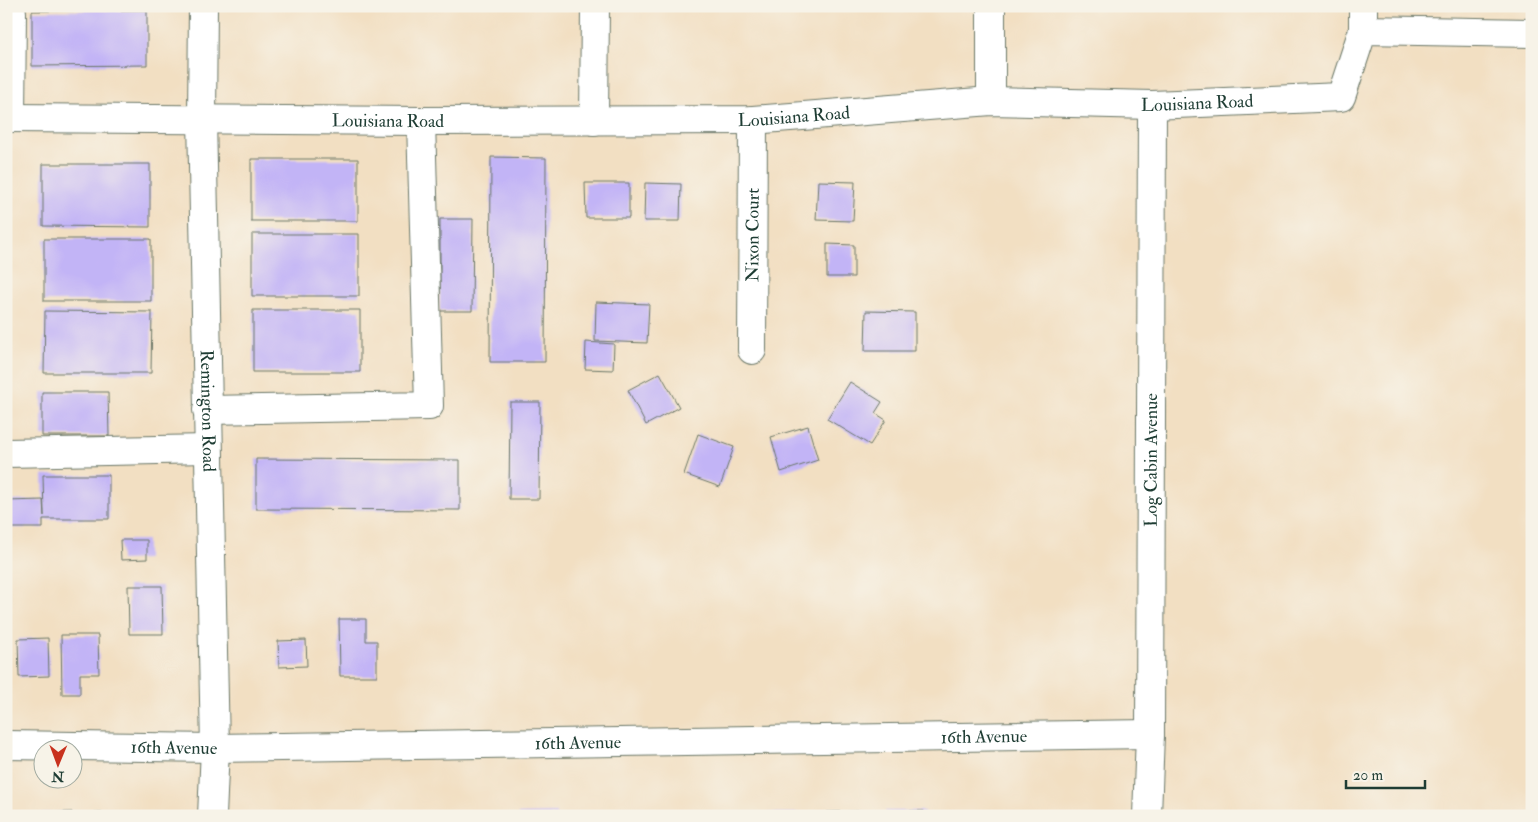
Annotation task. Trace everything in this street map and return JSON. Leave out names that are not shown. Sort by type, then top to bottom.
[{"type":"street","name":"Remington Road","points":[[203,6],[202,118],[215,748],[212,816]]},
{"type":"street","points":[[594,121],[596,6]]},
{"type":"street","points":[[991,6],[992,101]]},
{"type":"street","points":[[9,118],[12,12]]},
{"type":"street","name":"Louisiana Road","points":[[9,118],[420,121],[753,120],[992,101],[1152,105],[1341,97],[1363,18],[1532,33]]},
{"type":"street","name":"Log Cabin Avenue","points":[[1147,816],[1150,734],[1152,105]]},
{"type":"street","name":"Nixon Court","points":[[752,350],[753,120]]},
{"type":"street","points":[[207,410],[429,406],[420,121]]},
{"type":"street","points":[[6,453],[208,449]]},
{"type":"street","name":"16th Avenue","points":[[6,745],[215,748],[1150,734]]},
{"type":"building","points":[[147,10],[147,65],[32,66],[32,11]]},
{"type":"building","points":[[491,157],[546,158],[545,362],[490,362]]},
{"type":"building","points":[[251,159],[358,159],[358,221],[251,221]]},
{"type":"building","points":[[43,164],[150,164],[150,227],[43,226]]},
{"type":"building","points":[[818,181],[855,182],[853,221],[816,220]]},
{"type":"building","points":[[585,183],[629,183],[629,218],[586,218]]},
{"type":"building","points":[[645,183],[681,184],[680,221],[644,221]]},
{"type":"building","points":[[440,219],[473,219],[472,311],[440,311]]},
{"type":"building","points":[[252,234],[359,234],[359,296],[252,296]]},
{"type":"building","points":[[44,239],[151,239],[151,301],[44,301]]},
{"type":"building","points":[[827,244],[854,245],[854,277],[827,277]]},
{"type":"building","points":[[596,302],[649,304],[647,343],[595,341]]},
{"type":"building","points":[[253,310],[360,310],[360,372],[253,372]]},
{"type":"building","points":[[45,311],[152,312],[151,373],[44,373]]},
{"type":"building","points":[[866,311],[915,312],[915,351],[865,351]]},
{"type":"building","points":[[586,342],[614,344],[613,370],[585,369]]},
{"type":"building","points":[[660,373],[679,407],[646,425],[628,390]]},
{"type":"building","points":[[850,382],[882,402],[875,413],[886,420],[870,445],[827,419]]},
{"type":"building","points":[[42,392],[108,392],[109,436],[42,436]]},
{"type":"building","points":[[510,402],[540,402],[539,499],[509,499]]},
{"type":"building","points":[[808,426],[818,460],[781,472],[771,437]]},
{"type":"building","points":[[698,434],[734,447],[720,487],[684,474]]},
{"type":"building","points":[[256,459],[460,460],[460,510],[256,509]]},
{"type":"building","points":[[43,475],[109,475],[109,519],[43,519],[43,528],[6,528],[6,501],[43,500],[44,516]]},
{"type":"building","points":[[120,540],[147,540],[147,559],[121,560]]},
{"type":"building","points":[[128,586],[162,586],[163,634],[129,634]]},
{"type":"building","points":[[339,619],[366,619],[366,641],[377,641],[377,676],[340,676]]},
{"type":"building","points":[[61,635],[98,635],[99,674],[80,674],[80,694],[62,694]]},
{"type":"building","points":[[48,638],[49,676],[19,677],[18,639]]},
{"type":"building","points":[[306,640],[307,666],[279,667],[278,641]]},
{"type":"building","points":[[864,811],[864,816],[826,816],[826,812]]},
{"type":"building","points":[[885,811],[924,811],[924,816],[885,816]]},
{"type":"building","points":[[72,812],[72,816],[41,816],[41,813]]},
{"type":"building","points":[[379,812],[379,816],[337,816],[337,813]]},
{"type":"building","points":[[95,813],[136,813],[136,816],[95,816]]},
{"type":"building","points":[[556,813],[556,816],[518,816],[518,814]]},
{"type":"building","points":[[765,813],[804,813],[804,816],[765,816]]},
{"type":"building","points":[[712,814],[743,814],[743,816],[712,816]]}]
